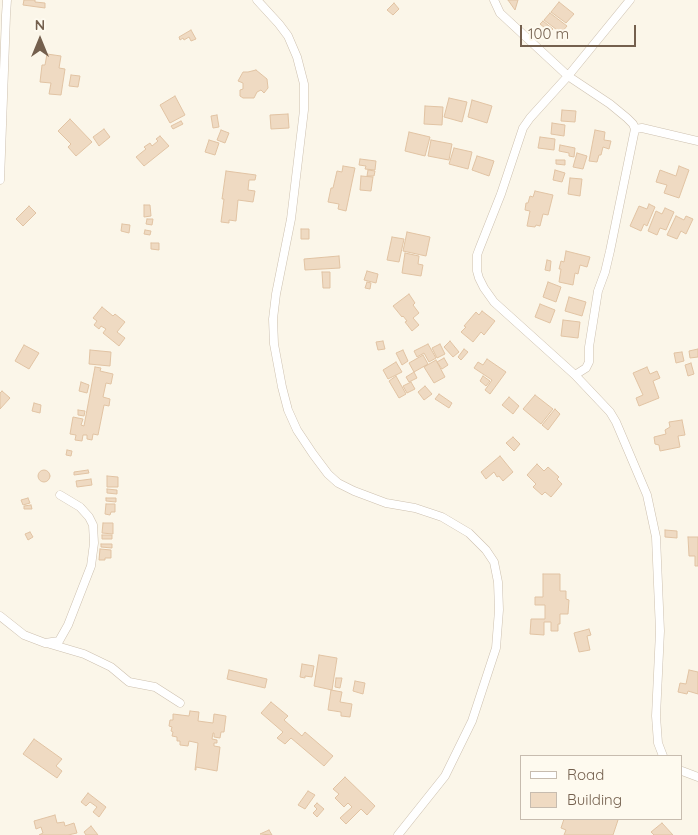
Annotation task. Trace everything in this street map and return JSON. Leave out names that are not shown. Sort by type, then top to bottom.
[{"type":"street","points":[[0,180],[7,0]]},
{"type":"street","points":[[257,0],[288,36],[297,57],[304,84],[304,110],[291,219],[273,319],[274,344],[288,410],[297,430],[313,454],[328,474],[338,483],[386,503],[415,508],[442,517],[469,533],[486,550],[494,562],[498,582],[499,610],[496,648],[472,721],[445,776],[398,835]]},
{"type":"street","points":[[494,0],[500,13],[568,76],[610,104],[633,124],[635,129],[610,251],[598,291],[589,347],[590,362],[586,368],[575,375]]},
{"type":"street","points":[[630,0],[568,76],[522,128],[501,194],[477,255],[477,271],[484,288],[494,302],[575,375],[606,406],[616,422],[647,495],[656,537],[660,631],[656,716],[658,743],[663,755]]},
{"type":"street","points":[[635,129],[642,128],[698,141]]},
{"type":"street","points":[[46,643],[59,641],[68,625],[91,566],[94,543],[93,525],[89,517],[80,507],[60,495]]},
{"type":"street","points":[[0,616],[24,636],[84,654],[111,667],[129,682],[155,687],[180,703]]},
{"type":"street","points":[[683,771],[698,777]]},
{"type":"building","points":[[24,0],[35,0],[35,2],[45,3],[45,8],[23,5]]},
{"type":"building","points":[[508,0],[518,0],[515,10]]},
{"type":"building","points":[[559,2],[574,14],[566,23],[551,12]]},
{"type":"building","points":[[394,3],[399,9],[393,15],[387,10]]},
{"type":"building","points":[[550,13],[567,26],[561,33],[544,20]]},
{"type":"building","points":[[543,21],[553,29],[550,32],[540,24]]},
{"type":"building","points":[[191,30],[196,39],[191,41],[189,37],[180,40],[179,37]]},
{"type":"building","points":[[47,54],[61,56],[59,68],[65,69],[61,95],[49,94],[51,83],[40,82],[42,65],[45,65]]},
{"type":"building","points":[[256,70],[267,79],[268,88],[264,93],[261,90],[257,92],[254,98],[243,98],[240,96],[240,90],[243,89],[243,83],[238,81],[243,72]]},
{"type":"building","points":[[71,75],[80,76],[78,87],[69,86]]},
{"type":"building","points":[[175,96],[185,115],[170,123],[160,105]]},
{"type":"building","points":[[449,98],[467,102],[462,122],[444,117]]},
{"type":"building","points":[[472,100],[492,106],[487,123],[468,117]]},
{"type":"building","points":[[425,106],[443,107],[442,125],[424,124]]},
{"type":"building","points":[[562,110],[576,111],[575,122],[561,121]]},
{"type":"building","points":[[288,114],[289,128],[271,129],[270,115]]},
{"type":"building","points":[[217,115],[219,127],[213,128],[211,116]]},
{"type":"building","points":[[70,119],[92,142],[76,156],[68,147],[71,144],[58,131]]},
{"type":"building","points":[[181,121],[183,124],[173,129],[171,126]]},
{"type":"building","points":[[552,123],[565,125],[564,136],[551,134]]},
{"type":"building","points":[[104,129],[110,137],[99,146],[93,137]]},
{"type":"building","points":[[221,130],[229,133],[225,143],[217,140]]},
{"type":"building","points":[[595,130],[605,132],[604,140],[611,141],[609,149],[603,147],[597,162],[589,161]]},
{"type":"building","points":[[409,132],[430,137],[425,156],[405,151]]},
{"type":"building","points":[[160,136],[169,146],[144,166],[136,157],[146,149],[144,147],[150,143],[152,146],[158,141],[156,139]]},
{"type":"building","points":[[540,137],[555,139],[554,150],[538,148]]},
{"type":"building","points":[[209,140],[219,143],[215,155],[205,152]]},
{"type":"building","points":[[431,140],[452,144],[449,160],[428,156]]},
{"type":"building","points":[[560,145],[575,148],[574,157],[569,156],[569,153],[559,151]]},
{"type":"building","points":[[454,148],[472,152],[468,169],[449,164]]},
{"type":"building","points":[[577,153],[587,156],[583,169],[573,167]]},
{"type":"building","points":[[477,156],[494,161],[489,176],[472,170]]},
{"type":"building","points":[[360,159],[376,161],[375,170],[365,169],[366,166],[359,165]]},
{"type":"building","points":[[556,160],[565,160],[565,165],[556,164]]},
{"type":"building","points":[[343,166],[355,168],[346,211],[338,209],[339,204],[328,202],[337,171],[342,172]]},
{"type":"building","points":[[679,166],[689,170],[679,198],[664,193],[667,185],[656,182],[660,170],[676,176]]},
{"type":"building","points":[[368,170],[375,171],[374,176],[367,176]]},
{"type":"building","points":[[555,170],[565,173],[562,182],[553,180]]},
{"type":"building","points":[[226,171],[256,175],[255,180],[249,180],[248,190],[255,191],[253,202],[238,200],[236,221],[229,220],[229,223],[221,222]]},
{"type":"building","points":[[361,176],[373,177],[371,191],[360,190]]},
{"type":"building","points":[[570,178],[582,179],[580,196],[568,194]]},
{"type":"building","points":[[535,191],[553,195],[548,215],[543,214],[540,226],[536,225],[535,227],[527,226],[530,211],[525,210],[526,203],[528,203],[530,196],[533,197]]},
{"type":"building","points":[[649,204],[655,207],[647,226],[644,224],[641,231],[630,226],[639,206],[647,209]]},
{"type":"building","points":[[144,205],[150,205],[151,216],[144,217]]},
{"type":"building","points":[[29,206],[36,213],[23,226],[16,219]]},
{"type":"building","points":[[665,208],[674,212],[666,230],[660,228],[657,235],[648,231],[656,211],[662,214]]},
{"type":"building","points":[[676,216],[684,220],[686,216],[693,219],[686,234],[681,231],[677,239],[667,235]]},
{"type":"building","points":[[147,219],[153,219],[152,225],[146,224]]},
{"type":"building","points":[[122,224],[130,225],[129,233],[121,231]]},
{"type":"building","points":[[301,229],[309,229],[309,239],[301,239]]},
{"type":"building","points":[[145,230],[151,231],[150,235],[144,234]]},
{"type":"building","points":[[407,232],[430,237],[426,256],[403,251]]},
{"type":"building","points":[[392,237],[404,239],[399,262],[387,260]]},
{"type":"building","points":[[151,243],[159,243],[159,250],[151,249]]},
{"type":"building","points":[[566,251],[590,257],[587,267],[580,265],[578,274],[575,273],[573,285],[559,282],[561,269],[559,269],[561,261],[564,262]]},
{"type":"building","points":[[405,253],[419,256],[418,264],[423,265],[421,276],[402,273]]},
{"type":"building","points":[[339,256],[340,268],[305,270],[304,259]]},
{"type":"building","points":[[547,260],[551,261],[550,271],[545,270]]},
{"type":"building","points":[[367,271],[378,274],[376,283],[364,280]]},
{"type":"building","points":[[322,272],[330,272],[330,288],[323,288]]},
{"type":"building","points":[[367,282],[371,283],[370,289],[365,288]]},
{"type":"building","points":[[548,282],[561,287],[556,302],[543,297]]},
{"type":"building","points":[[409,294],[415,303],[413,305],[419,313],[413,318],[419,325],[412,331],[405,322],[407,321],[393,306]]},
{"type":"building","points":[[569,297],[586,302],[582,316],[565,311]]},
{"type":"building","points":[[540,304],[555,310],[550,323],[535,317]]},
{"type":"building","points":[[102,307],[113,316],[115,314],[125,322],[117,332],[125,338],[119,346],[103,333],[106,329],[101,326],[99,329],[94,325],[97,321],[93,318]]},
{"type":"building","points":[[482,311],[495,321],[484,335],[481,332],[473,342],[461,332],[476,312],[479,315]]},
{"type":"building","points":[[563,320],[580,322],[578,338],[561,336]]},
{"type":"building","points":[[383,341],[385,349],[378,350],[376,342]]},
{"type":"building","points":[[450,341],[459,352],[453,357],[444,347]]},
{"type":"building","points":[[428,344],[436,358],[429,362],[424,353],[417,357],[414,351]]},
{"type":"building","points":[[440,344],[445,354],[437,358],[432,348]]},
{"type":"building","points":[[24,345],[39,353],[29,369],[15,361]]},
{"type":"building","points":[[464,349],[468,352],[461,360],[458,357]]},
{"type":"building","points":[[698,349],[698,357],[690,358],[689,351]]},
{"type":"building","points":[[90,350],[111,352],[110,366],[89,364]]},
{"type":"building","points":[[403,350],[408,361],[402,365],[396,353]]},
{"type":"building","points":[[682,352],[684,361],[676,363],[674,353]]},
{"type":"building","points":[[423,355],[428,364],[414,372],[409,363]]},
{"type":"building","points":[[444,358],[448,365],[442,369],[437,362]]},
{"type":"building","points":[[487,359],[506,372],[490,394],[485,390],[492,380],[474,368],[478,362],[483,365]]},
{"type":"building","points":[[436,360],[445,377],[434,383],[424,367]]},
{"type":"building","points":[[396,362],[402,372],[388,379],[383,370]]},
{"type":"building","points":[[691,363],[694,374],[688,376],[685,365]]},
{"type":"building","points":[[95,367],[101,368],[100,371],[113,374],[111,384],[106,383],[103,397],[110,399],[109,406],[104,405],[98,435],[93,434],[92,440],[87,439],[87,435],[83,435],[82,441],[75,440],[76,435],[70,434],[73,417],[83,419],[81,425],[84,426]]},
{"type":"building","points":[[647,367],[650,374],[657,371],[660,378],[653,381],[659,398],[639,406],[636,398],[643,395],[633,373]]},
{"type":"building","points":[[414,372],[417,378],[409,382],[406,377]]},
{"type":"building","points":[[396,376],[406,394],[399,398],[389,381]]},
{"type":"building","points":[[483,376],[490,381],[486,386],[480,381]]},
{"type":"building","points":[[81,382],[89,385],[87,393],[79,391]]},
{"type":"building","points":[[411,382],[415,389],[407,393],[403,386]]},
{"type":"building","points":[[425,386],[432,394],[424,400],[418,392]]},
{"type":"building","points":[[2,391],[10,398],[0,409],[0,393]]},
{"type":"building","points":[[439,394],[452,403],[449,408],[435,399]]},
{"type":"building","points":[[535,395],[553,409],[541,424],[523,409]]},
{"type":"building","points":[[509,397],[519,406],[513,414],[502,405]]},
{"type":"building","points":[[34,403],[41,405],[40,413],[32,411]]},
{"type":"building","points":[[555,409],[560,414],[548,430],[542,425]]},
{"type":"building","points":[[78,410],[85,411],[84,416],[78,415]]},
{"type":"building","points":[[682,420],[685,435],[678,436],[680,447],[660,451],[659,445],[655,444],[654,437],[666,434],[665,430],[670,427],[669,422]]},
{"type":"building","points":[[513,437],[520,444],[514,451],[506,443]]},
{"type":"building","points":[[67,450],[72,451],[71,456],[66,455]]},
{"type":"building","points":[[500,456],[513,472],[503,481],[494,472],[486,479],[481,472]]},
{"type":"building","points":[[537,464],[544,471],[548,467],[559,477],[557,479],[562,484],[551,497],[545,492],[542,495],[533,487],[536,484],[527,475]]},
{"type":"building","points":[[44,470],[50,476],[44,482],[38,476]]},
{"type":"building","points":[[88,470],[89,473],[74,475],[74,472]]},
{"type":"building","points":[[107,476],[118,477],[118,487],[107,487]]},
{"type":"building","points":[[91,479],[92,485],[77,487],[76,481]]},
{"type":"building","points":[[107,489],[117,490],[117,494],[107,493]]},
{"type":"building","points":[[28,498],[30,503],[23,505],[21,500]]},
{"type":"building","points":[[106,498],[116,498],[116,502],[106,501]]},
{"type":"building","points":[[106,504],[115,504],[115,512],[111,512],[110,515],[105,514]]},
{"type":"building","points":[[31,505],[32,509],[24,509],[24,506]]},
{"type":"building","points":[[103,523],[113,523],[113,534],[102,533]]},
{"type":"building","points":[[665,530],[677,531],[677,538],[665,537]]},
{"type":"building","points":[[30,532],[33,537],[28,540],[25,534]]},
{"type":"building","points":[[102,535],[112,535],[112,539],[102,539]]},
{"type":"building","points":[[688,537],[698,537],[698,566],[695,566],[695,556],[689,556]]},
{"type":"building","points":[[101,544],[112,544],[112,548],[101,547]]},
{"type":"building","points":[[100,549],[111,550],[111,558],[99,560]]},
{"type":"building","points":[[543,574],[560,574],[560,591],[566,591],[566,599],[569,600],[568,614],[560,614],[558,631],[551,631],[551,622],[544,622],[544,635],[530,634],[531,619],[545,619],[545,605],[535,605],[535,597],[543,597]]},
{"type":"building","points":[[589,629],[591,635],[587,636],[590,650],[579,652],[574,633]]},
{"type":"building","points":[[319,655],[337,658],[332,690],[314,686]]},
{"type":"building","points":[[302,664],[314,666],[312,677],[300,677]]},
{"type":"building","points":[[229,670],[267,679],[265,688],[227,679]]},
{"type":"building","points":[[689,670],[698,672],[698,694],[688,691],[687,694],[678,692],[680,683],[686,684]]},
{"type":"building","points":[[336,678],[342,678],[340,688],[335,687]]},
{"type":"building","points":[[355,681],[365,683],[363,694],[353,691]]},
{"type":"building","points":[[331,690],[342,692],[340,702],[352,704],[350,717],[341,716],[341,712],[328,710]]},
{"type":"building","points":[[271,702],[288,716],[284,720],[302,736],[305,732],[333,756],[324,766],[291,738],[285,744],[277,738],[283,732],[261,713]]},
{"type":"building","points":[[190,711],[199,712],[198,721],[213,723],[214,714],[226,716],[224,732],[221,732],[220,738],[214,737],[213,733],[212,739],[217,740],[214,746],[220,747],[217,771],[196,767],[195,770],[198,743],[189,741],[188,746],[180,745],[177,737],[172,736],[172,727],[169,726],[170,720],[173,720],[173,714],[189,716]]},
{"type":"building","points":[[34,739],[62,759],[56,766],[62,771],[57,778],[23,754]]},
{"type":"building","points":[[345,777],[375,806],[367,815],[361,809],[346,824],[340,818],[352,807],[348,803],[344,807],[335,798],[339,794],[333,789]]},
{"type":"building","points":[[308,791],[315,795],[305,809],[298,805]]},
{"type":"building","points":[[88,793],[106,807],[99,817],[93,812],[97,807],[90,802],[86,806],[81,802]]},
{"type":"building","points":[[317,803],[324,809],[317,817],[313,813],[317,809],[314,806]]},
{"type":"building","points":[[55,815],[57,823],[64,822],[65,826],[74,823],[77,833],[68,835],[39,835],[43,833],[41,827],[36,829],[34,821]]},
{"type":"building","points":[[564,820],[618,820],[613,835],[564,835],[566,830],[561,828]]},
{"type":"building","points":[[662,823],[673,835],[654,835],[651,832]]},
{"type":"building","points":[[91,826],[98,835],[86,835],[84,832]]},
{"type":"building","points":[[269,830],[272,835],[260,834]]}]
